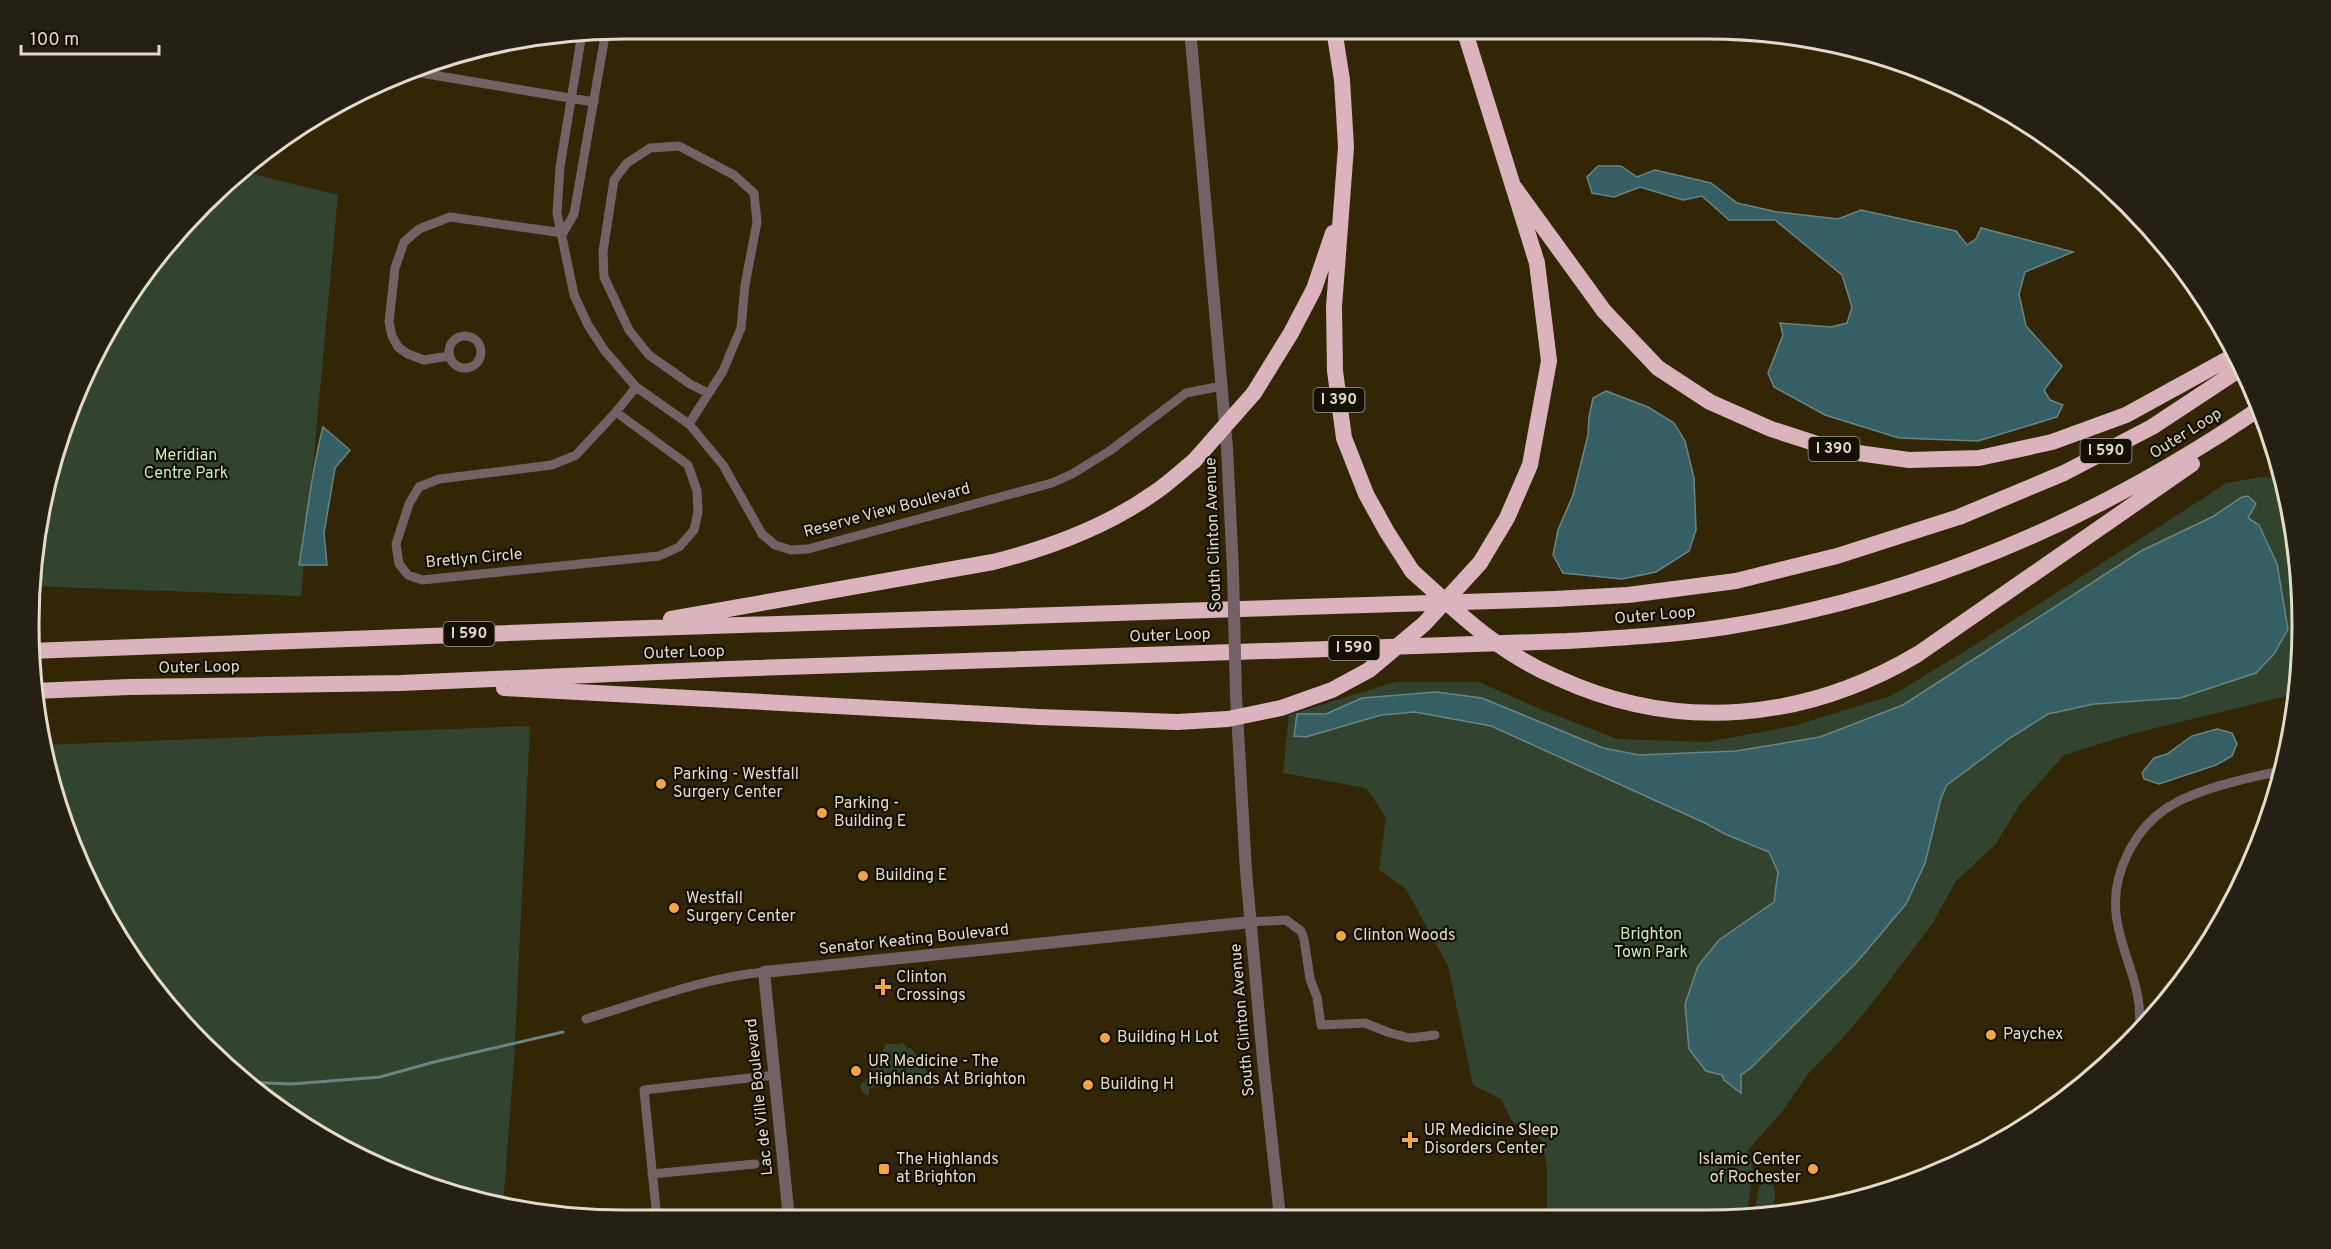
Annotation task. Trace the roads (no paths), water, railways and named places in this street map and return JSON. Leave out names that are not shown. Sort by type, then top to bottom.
[{"type":"highway","name":"I 390","points":[[1336,39],[1342,80],[1346,147],[1334,307],[1335,371],[1344,438],[1366,494],[1412,572],[1469,623],[1500,647],[1532,667],[1558,678],[1592,692],[1626,702],[1696,713],[1732,713],[1768,709],[1803,702],[1846,689],[1887,671],[1933,644],[2157,490],[2254,419]]},
{"type":"highway","name":"I 390","points":[[1467,39],[1514,187],[1605,311],[1658,368],[1710,402],[1771,429],[1836,450],[1909,460],[1979,458],[2052,442],[2126,415],[2228,359]]},
{"type":"highway","points":[[401,683],[1177,722],[1228,719],[1281,708],[1342,685],[1370,670],[1424,624],[1480,563],[1507,518],[1530,465],[1549,362],[1538,263],[1514,187]]},
{"type":"highway","points":[[618,629],[982,564],[1035,551],[1110,519],[1154,493],[1194,461],[1254,393],[1291,333],[1314,289],[1340,212]]},
{"type":"highway","name":"Outer Loop","points":[[40,651],[1628,595],[1737,581],[1837,556],[1959,517],[2064,474],[2152,427],[2235,372]]},
{"type":"highway","name":"Outer Loop","points":[[43,691],[401,683],[728,669],[1575,640],[1654,635],[1725,627],[1795,614],[1856,599],[1924,579],[1999,552],[2080,515],[2143,482],[2252,413]]},
{"type":"street","name":"South Clinton Avenue","points":[[1191,39],[1230,486],[1236,696],[1251,922],[1279,1210]]},
{"type":"street","points":[[449,356],[424,360],[398,347],[392,336],[389,322],[395,268],[404,242],[419,229],[450,217],[563,233],[574,214],[604,40]]},
{"type":"street","name":"Reserve View Boulevard","points":[[581,41],[560,167],[557,213],[563,233],[566,261],[574,295],[588,325],[605,351],[636,387],[689,424],[723,465],[762,534],[775,545],[791,550],[808,549],[1052,483],[1072,474],[1111,450],[1186,393],[1222,386]]},
{"type":"street","points":[[426,74],[594,102]]},
{"type":"street","points":[[689,424],[723,371],[741,328],[745,285],[757,222],[754,193],[734,175],[679,146],[650,148],[627,163],[614,180],[603,252],[604,277],[629,330],[649,355],[690,384],[708,393]]},
{"type":"street","name":"Bretlyn Circle","points":[[616,412],[688,465],[697,491],[698,512],[694,530],[679,547],[660,556],[422,580],[408,575],[399,564],[396,544],[409,504],[419,487],[439,479],[552,465],[576,455],[636,387]]},
{"type":"street","points":[[2139,1020],[2138,995],[2119,932],[2116,904],[2119,876],[2130,849],[2150,823],[2177,802],[2273,773]]},
{"type":"street","points":[[1251,922],[1286,920],[1300,931],[1306,948],[1310,979],[1317,997],[1321,1025],[1365,1023],[1410,1038],[1435,1035]]},
{"type":"street","name":"Senator Keating Boulevard","points":[[586,1019],[734,975],[1251,922]]},
{"type":"street","name":"Lac de Ville Boulevard","points":[[764,972],[788,1210]]},
{"type":"street","points":[[656,1210],[644,1090],[775,1075]]},
{"type":"street","points":[[652,1174],[755,1164]]},
{"type":"water","points":[[1598,166],[1621,166],[1637,177],[1655,170],[1711,183],[1737,203],[1777,212],[1838,219],[1861,210],[1956,231],[1967,245],[1976,239],[1981,228],[2073,252],[2025,272],[2019,294],[2026,326],[2062,366],[2044,390],[2050,400],[2063,405],[2057,417],[1978,441],[1899,438],[1825,415],[1774,387],[1768,373],[1783,335],[1780,323],[1831,327],[1847,323],[1852,307],[1842,275],[1775,220],[1729,220],[1702,196],[1683,200],[1640,187],[1614,197],[1592,193],[1587,177]]},
{"type":"water","points":[[1606,391],[1648,407],[1674,423],[1685,441],[1694,478],[1696,530],[1689,551],[1656,572],[1622,579],[1563,573],[1553,555],[1558,530],[1573,495],[1588,435],[1593,398]]},
{"type":"water","points":[[323,427],[350,450],[335,468],[324,533],[327,565],[299,565],[312,478]]},
{"type":"water","points":[[2248,496],[2256,504],[2248,518],[2259,525],[2277,564],[2288,629],[2274,654],[2256,673],[2180,698],[2094,704],[2048,714],[2010,738],[1947,785],[1941,798],[1925,863],[1906,904],[1857,962],[1751,1068],[1741,1075],[1741,1093],[1724,1080],[1722,1075],[1706,1071],[1689,1049],[1685,1004],[1698,966],[1719,940],[1774,902],[1778,872],[1769,852],[1491,726],[1415,712],[1381,715],[1306,737],[1294,736],[1297,714],[1326,714],[1362,698],[1436,692],[1482,698],[1603,748],[1639,755],[1736,751],[1820,737],[1903,705],[2141,551],[2212,517],[2242,497]]},
{"type":"water","points":[[2217,729],[2232,733],[2237,744],[2232,756],[2216,765],[2159,784],[2144,779],[2142,773],[2154,758],[2167,754],[2192,736]]},
{"type":"waterway","points":[[260,1083],[292,1084],[380,1077],[563,1032]]},
{"type":"place","name":"Parking - Westfall Surgery Center","points":[[661,784]]},
{"type":"place","name":"Parking - Building E","points":[[822,813]]},
{"type":"place","name":"Building E","points":[[863,876]]},
{"type":"place","name":"Westfall Surgery Center","points":[[674,908]]},
{"type":"place","name":"Clinton Woods","points":[[1341,936]]},
{"type":"place","name":"Clinton Crossings","points":[[883,987]]},
{"type":"place","name":"Paychex","points":[[1991,1035]]},
{"type":"place","name":"Building H Lot","points":[[1105,1038]]},
{"type":"place","name":"UR Medicine - The Highlands At Brighton","points":[[856,1071]]},
{"type":"place","name":"Building H","points":[[1088,1085]]},
{"type":"place","name":"UR Medicine Sleep Disorders Center","points":[[1410,1140]]},
{"type":"place","name":"The Highlands at Brighton","points":[[884,1169]]},
{"type":"place","name":"Islamic Center of Rochester","points":[[1813,1169]]},
{"type":"park label","name":"Meridian Centre Park","points":[[186,465]]},
{"type":"park label","name":"Brighton Town Park","points":[[1651,944]]}]
